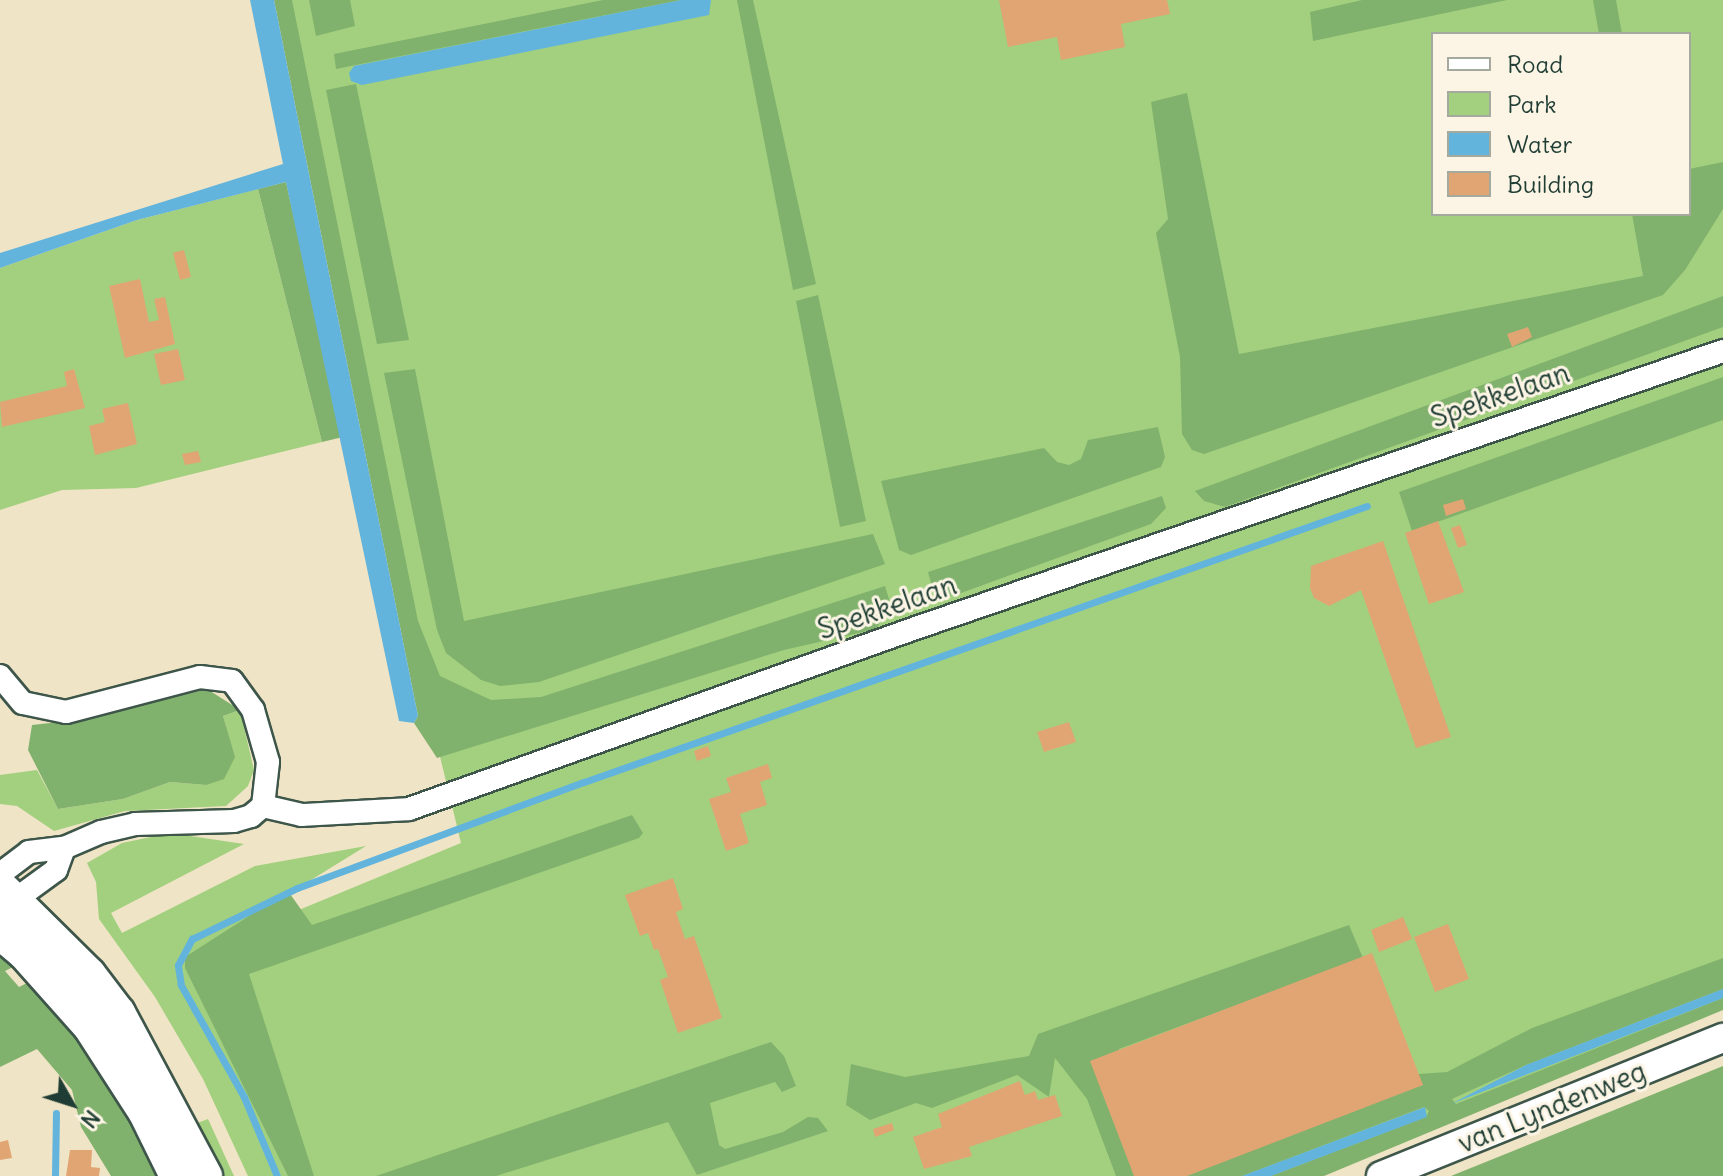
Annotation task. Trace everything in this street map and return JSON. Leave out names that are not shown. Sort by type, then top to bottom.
[{"type":"main road","points":[[4,893],[89,975],[118,1013],[205,1176]]},
{"type":"main road","points":[[0,932],[24,952],[90,1026],[146,1113],[177,1176]]},
{"type":"street","name":"Spekkelaan","points":[[263,806],[302,815],[409,809],[910,630],[1723,351]]},
{"type":"street","points":[[0,676],[23,703],[66,712],[200,677],[232,681],[253,710],[268,762],[263,806],[251,816],[234,821],[135,824],[64,848],[29,852],[4,893]]},
{"type":"street","points":[[4,893],[56,870],[64,848]]},
{"type":"street","name":"van Lyndenweg","points":[[1381,1176],[1723,1038]]},
{"type":"green space","points":[[274,0],[292,0],[418,621],[440,676],[491,700],[541,697],[885,586],[891,606],[876,629],[784,650],[437,758],[414,723],[418,716]]},
{"type":"green space","points":[[284,0],[1723,0],[1723,1001],[1318,1176],[248,1176],[203,1079],[155,997],[99,919],[96,882],[87,863],[122,843],[170,833],[244,844],[111,913],[122,933],[255,866],[366,846],[190,955],[461,843],[418,666]]},
{"type":"green space","points":[[309,0],[350,0],[355,26],[316,36]]},
{"type":"green space","points":[[603,0],[681,0],[336,69],[334,54]]},
{"type":"green space","points":[[737,0],[753,0],[816,284],[793,290]]},
{"type":"green space","points":[[1362,0],[1507,0],[1313,41],[1310,12]]},
{"type":"green space","points":[[1593,0],[1616,0],[1622,32],[1599,32]]},
{"type":"green space","points":[[356,84],[409,340],[377,344],[326,90]]},
{"type":"green space","points":[[1187,93],[1239,354],[1643,276],[1632,216],[1691,216],[1691,169],[1723,162],[1723,209],[1685,270],[1663,295],[1204,454],[1192,450],[1182,434],[1180,357],[1156,233],[1168,219],[1151,102]]},
{"type":"green space","points":[[286,182],[343,437],[322,442],[258,189]]},
{"type":"green space","points":[[258,189],[322,442],[136,488],[62,490],[0,510],[0,268],[137,220]]},
{"type":"green space","points":[[818,295],[866,521],[840,527],[796,301]]},
{"type":"green space","points":[[1723,296],[1723,327],[1225,507],[1204,501],[1195,491]]},
{"type":"green space","points":[[415,369],[464,621],[873,534],[885,564],[539,682],[500,686],[481,680],[446,653],[437,630],[384,373]]},
{"type":"green space","points":[[1723,377],[1723,420],[1412,531],[1399,492]]},
{"type":"green space","points":[[1158,427],[1165,457],[1161,467],[911,555],[899,550],[881,481],[1044,448],[1057,462],[1069,465],[1081,459],[1088,440]]},
{"type":"green space","points":[[1162,496],[1166,508],[1151,524],[953,596],[934,594],[928,572]]},
{"type":"green space","points":[[207,689],[240,710],[223,716],[235,757],[224,779],[206,785],[170,782],[123,799],[58,809],[28,750],[32,725],[86,719]]},
{"type":"green space","points":[[240,710],[254,770],[248,786],[226,806],[125,811],[54,831],[17,806],[0,804],[0,775],[37,770],[58,809],[123,799],[170,782],[206,785],[234,757],[223,716]]},
{"type":"green space","points":[[632,815],[643,833],[639,838],[249,974],[314,1176],[288,1176],[185,968],[185,957],[288,891],[312,925]]},
{"type":"green space","points":[[1349,925],[1363,958],[1119,1049],[1133,1094],[1447,1072],[1532,1028],[1723,958],[1723,989],[1526,1065],[1452,1099],[1456,1104],[1723,998],[1723,1010],[1324,1176],[1271,1176],[1426,1117],[1429,1111],[1424,1107],[1242,1176],[1116,1176],[1087,1099],[1055,1058],[1049,1097],[1017,1075],[932,1108],[916,1103],[870,1120],[846,1105],[851,1064],[905,1077],[1029,1056],[1038,1034]]},
{"type":"green space","points":[[0,941],[23,962],[5,971],[19,987],[37,978],[173,1176],[111,1176],[81,1127],[72,1090],[37,1049],[0,1067]]},
{"type":"green space","points":[[771,1042],[784,1056],[796,1086],[782,1092],[775,1082],[710,1103],[719,1145],[725,1149],[783,1132],[808,1117],[818,1118],[828,1131],[697,1175],[668,1122],[496,1176],[376,1176]]},
{"type":"green space","points":[[1723,1066],[1723,1176],[1451,1176]]},
{"type":"green space","points":[[208,1119],[234,1176],[216,1176],[192,1125]]},
{"type":"water","points":[[250,0],[274,0],[418,716],[414,723],[399,721],[286,182],[137,220],[0,268],[0,253],[283,164]]},
{"type":"water","points":[[681,0],[711,0],[709,15],[362,85],[351,81],[349,73],[354,66]]},
{"type":"water","points":[[1723,989],[1723,998],[1451,1104],[1526,1065]]},
{"type":"water","points":[[1425,1107],[1427,1117],[1271,1176],[1242,1176]]},
{"type":"building","points":[[999,0],[1167,0],[1170,14],[1121,24],[1125,47],[1061,60],[1057,37],[1008,47]]},
{"type":"building","points":[[184,250],[191,277],[180,280],[173,253]]},
{"type":"building","points":[[140,279],[149,322],[159,320],[154,299],[165,297],[175,344],[125,358],[109,286]]},
{"type":"building","points":[[1528,327],[1532,337],[1512,347],[1507,334]]},
{"type":"building","points":[[178,349],[185,380],[161,385],[154,354]]},
{"type":"building","points":[[74,369],[85,408],[2,427],[0,402],[67,386],[64,372]]},
{"type":"building","points":[[128,403],[137,444],[95,455],[89,426],[105,422],[102,409]]},
{"type":"building","points":[[198,451],[201,462],[185,465],[182,454]]},
{"type":"building","points":[[1463,499],[1466,509],[1446,516],[1443,505]]},
{"type":"building","points":[[1438,521],[1464,592],[1429,604],[1405,533]]},
{"type":"building","points":[[1460,525],[1467,545],[1458,548],[1451,528]]},
{"type":"building","points":[[1383,541],[1451,737],[1416,748],[1361,590],[1329,606],[1314,598],[1310,588],[1311,566]]},
{"type":"building","points":[[1069,722],[1076,742],[1044,752],[1037,732]]},
{"type":"building","points":[[708,746],[711,756],[697,761],[694,751]]},
{"type":"building","points":[[768,764],[772,778],[760,782],[767,805],[740,814],[749,843],[726,851],[709,799],[731,792],[726,778]]},
{"type":"building","points":[[673,878],[683,909],[676,912],[685,939],[694,936],[722,1018],[678,1033],[660,980],[668,977],[658,949],[654,950],[648,933],[640,936],[625,895]]},
{"type":"building","points":[[1403,917],[1412,939],[1379,952],[1371,930]]},
{"type":"building","points":[[1448,924],[1469,979],[1435,992],[1414,937]]},
{"type":"building","points":[[1372,953],[1423,1085],[1187,1176],[1134,1176],[1090,1061]]},
{"type":"building","points":[[1020,1081],[1025,1095],[1035,1091],[1038,1100],[1055,1095],[1062,1116],[969,1147],[972,1156],[924,1169],[913,1137],[942,1127],[938,1114]]},
{"type":"building","points":[[892,1123],[894,1130],[875,1137],[873,1129]]},
{"type":"building","points":[[8,1140],[12,1158],[0,1160],[0,1142]]},
{"type":"building","points":[[70,1150],[92,1150],[91,1167],[100,1168],[99,1176],[66,1176]]},
{"type":"waterway","points":[[277,1176],[244,1097],[181,985],[178,965],[192,939],[297,888],[584,782],[1367,506]]},
{"type":"waterway","points":[[55,1176],[56,1113]]}]
